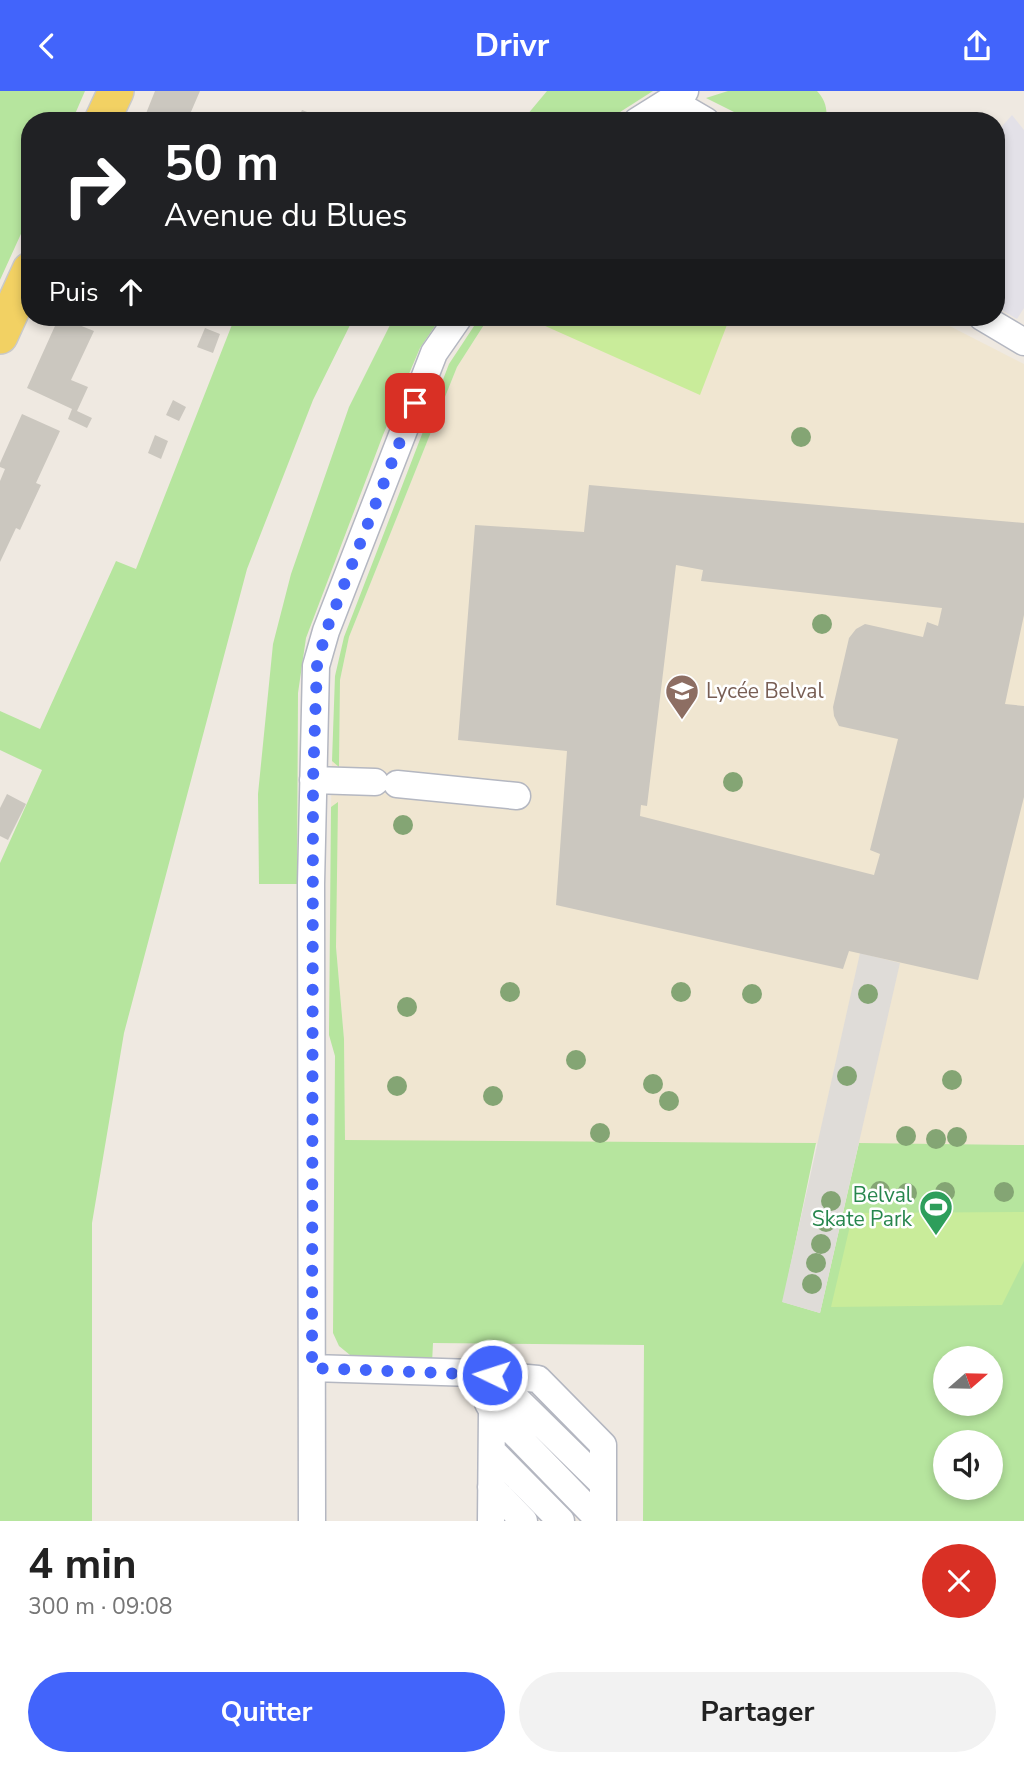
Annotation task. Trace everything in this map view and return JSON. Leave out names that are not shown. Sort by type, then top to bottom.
[{"type":"main road","points":[[106,112],[116,91]]},
{"type":"main road","points":[[0,336],[21,290]]},
{"type":"street","points":[[651,112],[677,95],[696,112]]},
{"type":"street","points":[[312,1521],[313,780],[317,666],[326,631],[435,353],[453,326]]},
{"type":"street","points":[[997,326],[1024,342]]},
{"type":"street","points":[[313,780],[386,783],[517,796]]},
{"type":"street","points":[[312,1368],[483,1374],[538,1379],[603,1445],[601,1521]]},
{"type":"street","points":[[483,1374],[492,1410],[491,1521]]},
{"type":"street","points":[[492,1410],[601,1521]]},
{"type":"street","points":[[492,1451],[561,1521]]},
{"type":"street","points":[[491,1487],[524,1521]]},
{"type":"shaded area","points":[[1012,115],[1024,130],[1024,308],[1017,319],[1005,312],[1005,123]]},
{"type":"shaded area","name":"Lycée Belval","points":[[483,326],[950,326],[1024,364],[1024,1145],[345,1141],[344,1039],[336,947],[331,807],[332,761],[339,766],[340,680],[349,637],[457,367]]},
{"type":"shaded area","points":[[860,953],[900,963],[820,1313],[782,1302]]},
{"type":"green space","points":[[0,91],[85,91],[76,112],[21,112],[21,234],[0,280]]},
{"type":"green space","points":[[547,91],[653,91],[620,112],[530,112]]},
{"type":"green space","points":[[728,91],[817,91],[827,112],[734,112],[706,98]]},
{"type":"green space","points":[[231,326],[350,326],[313,400],[247,569],[124,1033],[92,1223],[92,1521],[0,1521],[0,863],[42,770],[0,750],[0,711],[40,729],[116,561],[136,569]]},
{"type":"green space","points":[[390,326],[435,326],[420,348],[383,435],[306,638],[298,693],[297,884],[259,884],[258,794],[273,644],[291,574],[349,407]]},
{"type":"green space","points":[[474,326],[483,326],[457,367],[349,637],[340,680],[339,767],[332,761],[335,676],[344,637],[449,364]]},
{"type":"green space","points":[[545,326],[727,326],[700,395]]},
{"type":"green space","points":[[338,802],[336,947],[344,1039],[345,1140],[816,1143],[783,1302],[820,1313],[859,1143],[1024,1145],[1024,1521],[643,1521],[644,1345],[433,1343],[432,1363],[350,1355],[339,1346],[333,1333],[335,1056],[329,1035],[331,807]]},
{"type":"green space","name":"Belval Skate Park","points":[[1024,1212],[1024,1261],[1002,1305],[831,1307],[853,1213]]},
{"type":"building","points":[[155,91],[200,91],[191,112],[147,112]]},
{"type":"building","points":[[55,326],[82,326],[94,331],[71,380],[88,387],[77,411],[92,418],[87,428],[68,419],[72,409],[27,388]]},
{"type":"building","points":[[205,328],[220,334],[213,353],[197,347]]},
{"type":"building","points":[[173,400],[186,407],[179,421],[166,415]]},
{"type":"building","points":[[22,414],[60,431],[36,483],[41,485],[20,530],[16,528],[0,562],[0,481],[5,469],[0,467],[0,463]]},
{"type":"building","points":[[155,435],[168,441],[161,459],[148,453]]},
{"type":"building","name":"Lycée Belval","points":[[589,485],[1024,523],[1024,615],[1005,704],[1024,706],[1024,797],[978,980],[849,951],[843,969],[556,905],[567,751],[458,740],[475,525],[584,532]],"holes":[[[676,565],[703,570],[701,581],[942,608],[938,626],[927,622],[923,637],[865,624],[856,629],[849,638],[833,707],[834,716],[839,726],[898,739],[870,850],[880,854],[874,875],[640,816],[641,805],[647,806]]]},
{"type":"building","points":[[7,794],[26,804],[8,840],[0,836],[0,808]]},
{"type":"place","name":"Lycée Belval","points":[[682,721]]},
{"type":"place","name":"Belval Skate Park","points":[[936,1237]]},
{"type":"route","points":[[415,403],[326,631],[317,666],[311,884],[312,1368],[492,1375]]}]
